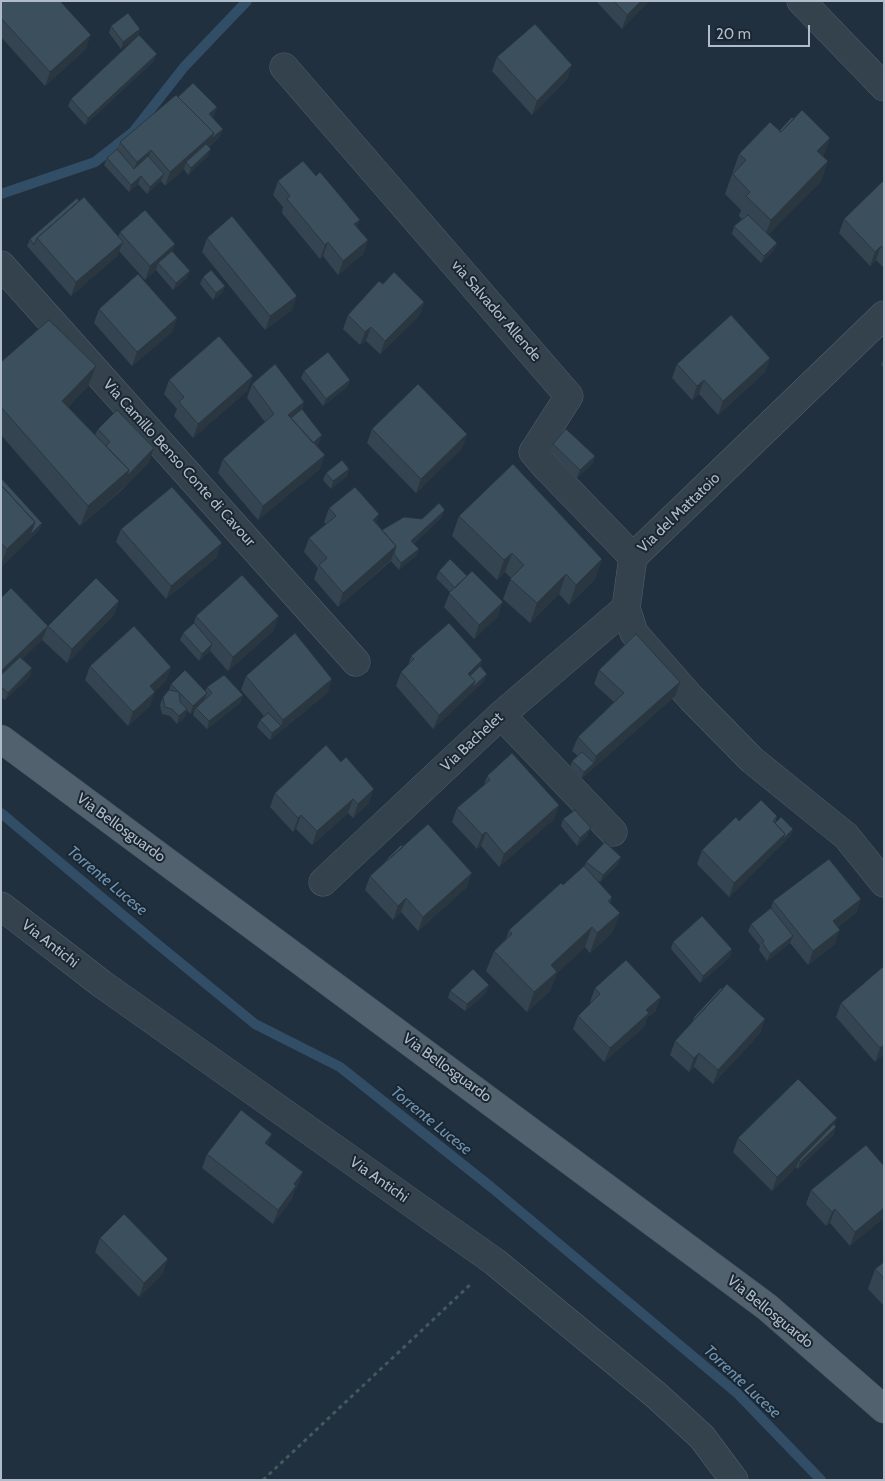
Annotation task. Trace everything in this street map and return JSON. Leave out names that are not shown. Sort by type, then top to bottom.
[{"type":"main road","name":"Via Bellosguardo","points":[[1,739],[759,1301],[884,1409]]},
{"type":"street","points":[[801,1],[884,87]]},
{"type":"street","name":"via Salvador Allende","points":[[284,67],[568,396],[533,452],[633,557]]},
{"type":"street","name":"Via Camillo Benso Conte di Cavour","points":[[1,265],[356,662]]},
{"type":"street","name":"Via del Mattatoio","points":[[884,315],[633,557],[626,608],[634,632],[691,698],[752,760],[846,836],[884,883]]},
{"type":"street","name":"Via Bachelet","points":[[323,882],[501,715],[626,608]]},
{"type":"street","points":[[501,715],[613,832]]},
{"type":"street","name":"Via Antichi","points":[[1,906],[102,984],[495,1262],[656,1396],[702,1437],[734,1480]]},
{"type":"path","points":[[263,1480],[495,1262]]},
{"type":"building","points":[[1,1],[60,1],[91,35],[50,72],[1,18]]},
{"type":"building","points":[[614,1],[641,1],[627,15]]},
{"type":"building","points":[[128,13],[140,29],[123,42],[111,26]]},
{"type":"building","points":[[535,24],[572,65],[537,101],[497,57]]},
{"type":"building","points":[[139,35],[157,54],[88,118],[71,99]]},
{"type":"building","points":[[193,83],[217,107],[209,114],[223,129],[211,139],[214,133],[178,97]]},
{"type":"building","points":[[176,95],[214,133],[170,172],[151,150],[137,162],[120,142]]},
{"type":"building","points":[[802,110],[830,138],[817,151],[828,161],[771,220],[746,196],[750,192],[733,174],[746,160],[739,154],[770,122],[781,132]]},
{"type":"building","points":[[792,117],[794,119],[781,132],[779,131]]},
{"type":"building","points":[[206,144],[211,149],[191,168],[186,162]]},
{"type":"building","points":[[117,149],[134,169],[148,156],[164,174],[150,187],[141,176],[131,185],[107,158]]},
{"type":"building","points":[[303,161],[316,176],[320,172],[360,220],[354,224],[368,240],[343,261],[328,242],[325,245],[287,199],[290,196],[278,181]]},
{"type":"building","points":[[884,180],[884,249],[881,246],[875,252],[844,219]]},
{"type":"building","points":[[84,197],[123,242],[76,282],[37,238]]},
{"type":"building","points":[[77,198],[79,201],[37,238],[34,245],[30,239]]},
{"type":"building","points":[[145,210],[175,244],[150,266],[120,232]]},
{"type":"building","points":[[748,215],[777,243],[764,256],[734,226]]},
{"type":"building","points":[[232,216],[297,296],[270,316],[207,238]]},
{"type":"building","points":[[172,251],[190,271],[176,283],[158,263]]},
{"type":"building","points":[[211,270],[225,286],[216,293],[203,277]]},
{"type":"building","points":[[394,272],[424,302],[385,341],[371,327],[365,332],[348,315],[379,281],[383,284]]},
{"type":"building","points":[[138,274],[177,318],[137,352],[99,309]]},
{"type":"building","points":[[731,315],[770,358],[723,401],[704,380],[697,386],[677,364]]},
{"type":"building","points":[[49,320],[96,366],[62,401],[129,470],[88,506],[1,407],[1,362]]},
{"type":"building","points":[[219,336],[253,376],[198,424],[179,402],[184,397],[169,380]]},
{"type":"building","points":[[328,352],[350,380],[326,399],[304,371]]},
{"type":"building","points":[[275,364],[304,402],[288,415],[325,455],[263,506],[223,459],[274,414],[252,384]]},
{"type":"building","points":[[418,384],[467,434],[421,479],[372,429]]},
{"type":"building","points":[[302,409],[322,435],[313,443],[291,418]]},
{"type":"building","points":[[117,410],[154,448],[127,476],[129,470],[106,446],[110,442],[98,429]]},
{"type":"building","points":[[566,429],[595,456],[580,470],[553,444]]},
{"type":"building","points":[[342,460],[349,469],[333,481],[326,473]]},
{"type":"building","points":[[513,464],[602,559],[576,585],[566,574],[537,603],[510,579],[524,565],[512,553],[504,560],[459,516]]},
{"type":"building","points":[[1,478],[42,523],[30,535],[35,522],[1,485]]},
{"type":"building","points":[[1,485],[35,522],[7,549],[1,543]]},
{"type":"building","points":[[172,487],[222,543],[171,586],[121,529]]},
{"type":"building","points":[[355,487],[379,514],[373,520],[396,546],[343,593],[319,565],[327,558],[309,538],[336,516],[329,508]]},
{"type":"building","points":[[439,503],[445,510],[411,541],[419,549],[401,563],[394,554],[396,546],[382,530],[404,517],[422,519]]},
{"type":"building","points":[[450,559],[467,576],[455,588],[439,571]]},
{"type":"building","points":[[472,571],[503,602],[479,625],[449,593]]},
{"type":"building","points":[[242,575],[279,616],[233,657],[196,616]]},
{"type":"building","points":[[96,578],[119,601],[72,649],[48,626]]},
{"type":"building","points":[[11,588],[48,626],[1,671],[1,598]]},
{"type":"building","points":[[194,623],[212,644],[202,654],[183,633]]},
{"type":"building","points":[[449,623],[482,660],[468,674],[475,681],[439,715],[401,672],[414,659],[411,656]]},
{"type":"building","points":[[134,626],[171,667],[150,686],[155,692],[133,712],[90,666]]},
{"type":"building","points":[[295,633],[332,679],[283,720],[246,676]]},
{"type":"building","points":[[636,634],[680,682],[596,756],[578,737],[624,693],[599,670]]},
{"type":"building","points":[[20,657],[32,668],[8,693],[1,687],[1,675]]},
{"type":"building","points":[[480,666],[487,674],[472,688],[475,681],[470,676]]},
{"type":"building","points":[[185,670],[207,693],[193,706],[171,684]]},
{"type":"building","points":[[224,675],[243,695],[209,721],[196,708],[212,693],[207,687]]},
{"type":"building","points":[[169,690],[179,692],[180,702],[187,709],[179,716],[172,709],[165,707],[163,697]]},
{"type":"building","points":[[268,713],[281,726],[272,733],[260,720]]},
{"type":"building","points":[[326,745],[341,762],[346,757],[374,789],[358,804],[353,799],[317,831],[301,815],[298,818],[275,793]]},
{"type":"building","points":[[582,752],[594,763],[584,772],[572,761]]},
{"type":"building","points":[[512,753],[559,805],[504,854],[486,832],[482,835],[457,808],[490,780],[487,776]]},
{"type":"building","points":[[761,800],[777,816],[773,821],[785,834],[734,883],[702,850],[736,817],[739,821]]},
{"type":"building","points":[[575,810],[591,828],[580,838],[563,819]]},
{"type":"building","points":[[781,817],[793,829],[782,840],[785,834],[775,823]]},
{"type":"building","points":[[428,824],[472,873],[423,917],[406,898],[398,906],[370,876]]},
{"type":"building","points":[[605,842],[621,857],[603,875],[586,862]]},
{"type":"building","points":[[401,845],[403,847],[388,860],[387,859]]},
{"type":"building","points":[[829,859],[861,899],[833,921],[840,930],[813,951],[773,901]]},
{"type":"building","points":[[584,866],[612,897],[608,901],[620,913],[597,933],[592,927],[551,965],[557,972],[534,992],[494,951],[512,934],[509,930],[561,883],[563,885]]},
{"type":"building","points":[[771,908],[793,936],[770,954],[762,942],[764,941],[751,924]]},
{"type":"building","points":[[702,916],[732,949],[703,976],[673,942]]},
{"type":"building","points":[[626,960],[661,997],[646,1010],[649,1013],[610,1048],[578,1016],[600,994],[595,988]]},
{"type":"building","points":[[884,966],[884,1045],[880,1048],[841,1003]]},
{"type":"building","points":[[473,969],[489,985],[467,1004],[450,991]]},
{"type":"building","points":[[727,984],[765,1019],[718,1070],[699,1053],[694,1058],[675,1041]]},
{"type":"building","points":[[721,988],[723,989],[695,1019],[694,1017]]},
{"type":"building","points":[[798,1079],[837,1118],[777,1177],[738,1138]]},
{"type":"building","points":[[241,1110],[272,1134],[265,1143],[303,1172],[294,1184],[296,1186],[278,1210],[207,1154]]},
{"type":"building","points":[[834,1124],[836,1127],[800,1162],[799,1160]]},
{"type":"building","points":[[866,1145],[884,1166],[884,1208],[855,1232],[835,1209],[832,1212],[811,1190]]},
{"type":"building","points":[[124,1214],[168,1259],[144,1283],[100,1238]]},
{"type":"building","points":[[884,1262],[884,1278],[875,1269]]},
{"type":"waterway","points":[[1,194],[95,162],[133,132],[184,67],[247,1]]},
{"type":"waterway","name":"Torrente Lucese","points":[[1,813],[255,1024],[340,1067],[491,1187],[738,1394],[821,1480]]}]
